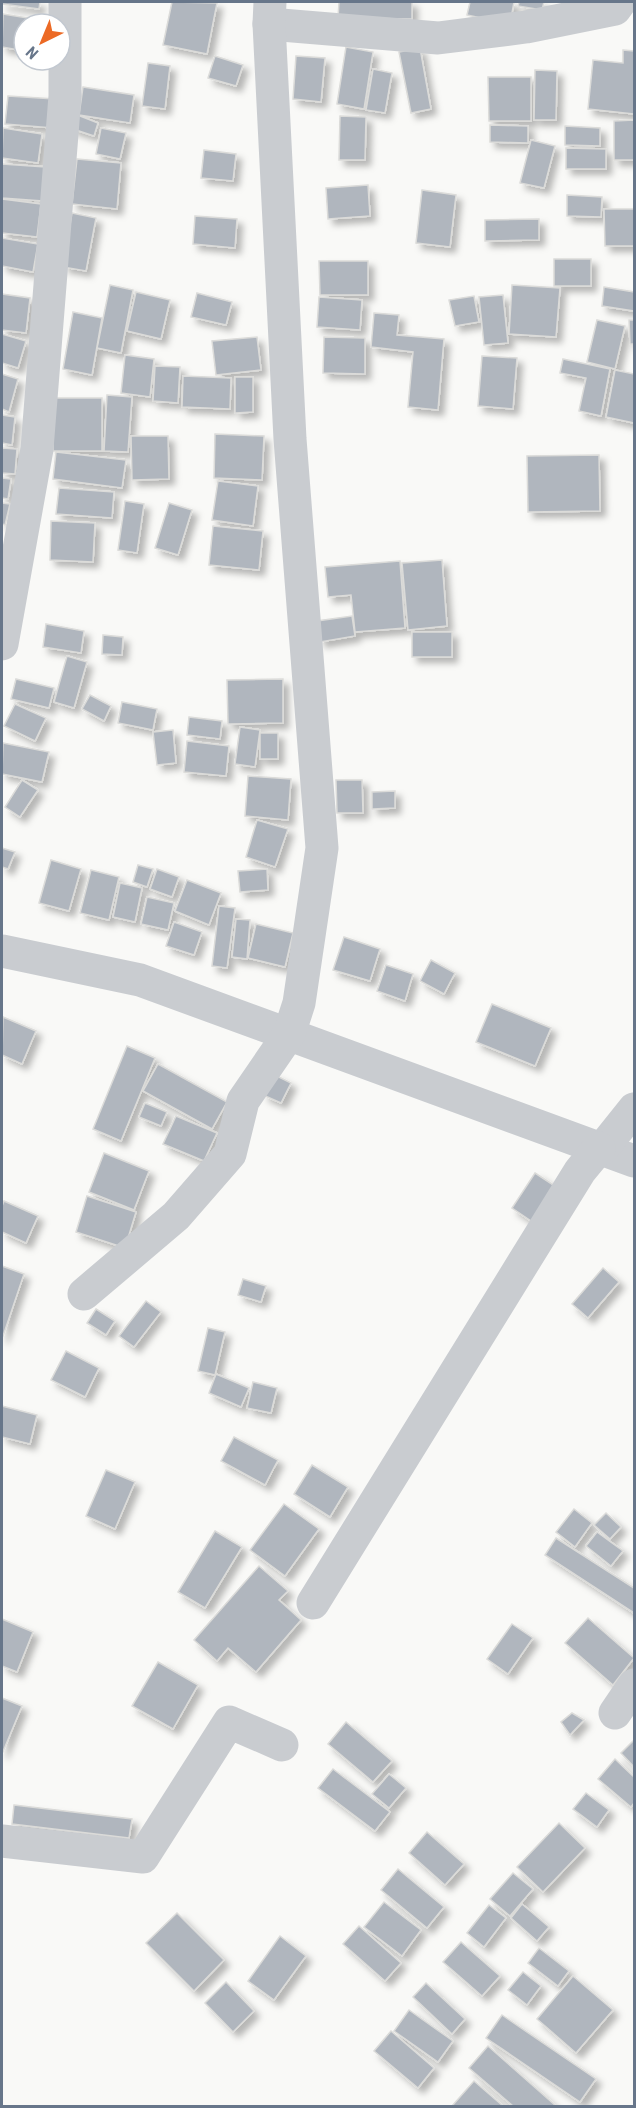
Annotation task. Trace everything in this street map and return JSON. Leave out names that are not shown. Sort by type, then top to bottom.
[{"type":"street","points":[[2,644],[37,449],[65,96],[65,2]]},
{"type":"street","points":[[84,1293],[176,1216],[230,1154],[243,1101],[289,1035],[299,1003],[322,848],[290,440],[270,13],[438,38],[526,27],[615,9],[620,2]]},
{"type":"street","points":[[2,951],[140,980],[634,1161]]},
{"type":"street","points":[[313,1603],[580,1171],[634,1109]]},
{"type":"street","points":[[615,1713],[634,1685]]},
{"type":"street","points":[[2,1841],[143,1857],[228,1722],[282,1745]]},
{"type":"building","points":[[2,2],[40,2],[39,9],[2,4]]},
{"type":"building","points":[[172,2],[217,3],[207,54],[163,45]]},
{"type":"building","points":[[339,2],[412,2],[412,19],[338,18]]},
{"type":"building","points":[[470,2],[514,2],[510,24],[467,15]]},
{"type":"building","points":[[519,2],[544,2],[542,10],[518,6]]},
{"type":"building","points":[[3,14],[12,15],[12,49],[2,47]]},
{"type":"building","points":[[346,47],[373,52],[364,109],[337,104]]},
{"type":"building","points":[[420,48],[431,109],[411,113],[399,52]]},
{"type":"building","points":[[623,50],[634,51],[634,114],[588,109],[593,60],[623,63]]},
{"type":"building","points":[[215,56],[243,65],[236,86],[208,78]]},
{"type":"building","points":[[296,56],[325,58],[321,102],[293,99]]},
{"type":"building","points":[[148,63],[170,66],[165,109],[142,106]]},
{"type":"building","points":[[373,69],[392,73],[385,113],[366,110]]},
{"type":"building","points":[[535,70],[557,71],[556,120],[534,120]]},
{"type":"building","points":[[488,77],[531,77],[531,121],[489,121]]},
{"type":"building","points":[[83,87],[134,95],[130,123],[79,115]]},
{"type":"building","points":[[8,96],[55,99],[53,128],[5,124]]},
{"type":"building","points":[[75,114],[98,123],[94,136],[70,128]]},
{"type":"building","points":[[340,116],[366,117],[365,160],[339,160]]},
{"type":"building","points":[[634,120],[634,160],[614,160],[614,121]]},
{"type":"building","points":[[490,125],[528,126],[528,143],[490,142]]},
{"type":"building","points":[[565,126],[600,128],[600,146],[565,145]]},
{"type":"building","points":[[3,128],[42,134],[38,163],[2,158]]},
{"type":"building","points":[[101,128],[126,133],[120,159],[96,154]]},
{"type":"building","points":[[531,140],[555,146],[544,188],[520,183]]},
{"type":"building","points":[[566,148],[606,149],[606,169],[566,169]]},
{"type":"building","points":[[204,150],[236,154],[233,181],[201,178]]},
{"type":"building","points":[[77,159],[121,163],[117,209],[72,204]]},
{"type":"building","points":[[2,164],[46,167],[43,201],[2,198]]},
{"type":"building","points":[[368,185],[370,216],[328,219],[326,188]]},
{"type":"building","points":[[422,190],[456,195],[450,247],[416,243]]},
{"type":"building","points":[[567,195],[602,197],[601,217],[567,216]]},
{"type":"building","points":[[2,199],[41,204],[37,237],[2,233]]},
{"type":"building","points":[[604,209],[634,209],[634,246],[605,246]]},
{"type":"building","points":[[72,213],[96,218],[86,271],[63,267]]},
{"type":"building","points":[[195,216],[237,219],[235,248],[193,244]]},
{"type":"building","points":[[539,219],[539,240],[485,241],[485,220]]},
{"type":"building","points":[[2,238],[38,244],[33,272],[2,266]]},
{"type":"building","points":[[554,259],[591,259],[591,286],[554,286]]},
{"type":"building","points":[[319,261],[368,261],[368,295],[320,295]]},
{"type":"building","points":[[110,285],[133,290],[121,353],[97,348]]},
{"type":"building","points":[[512,285],[560,288],[556,337],[509,334]]},
{"type":"building","points":[[604,287],[634,292],[634,311],[602,306]]},
{"type":"building","points":[[136,292],[170,300],[161,339],[127,331]]},
{"type":"building","points":[[197,293],[232,302],[226,325],[191,317]]},
{"type":"building","points":[[2,294],[30,298],[26,333],[2,330]]},
{"type":"building","points":[[503,295],[508,343],[484,345],[479,297]]},
{"type":"building","points":[[474,296],[479,322],[455,326],[449,300]]},
{"type":"building","points":[[319,297],[362,300],[360,330],[317,327]]},
{"type":"building","points":[[73,312],[102,318],[92,375],[63,369]]},
{"type":"building","points":[[374,313],[399,315],[397,335],[444,339],[438,410],[408,407],[413,352],[371,347]]},
{"type":"building","points":[[597,320],[625,326],[615,369],[587,362]]},
{"type":"building","points":[[629,320],[634,320],[634,344],[630,344]]},
{"type":"building","points":[[2,334],[26,341],[18,368],[2,363]]},
{"type":"building","points":[[257,337],[261,370],[216,375],[212,341]]},
{"type":"building","points":[[324,337],[365,338],[365,374],[323,373]]},
{"type":"building","points":[[125,355],[154,359],[150,397],[121,393]]},
{"type":"building","points":[[482,356],[517,358],[513,409],[478,406]]},
{"type":"building","points":[[563,359],[610,369],[601,416],[579,411],[586,378],[560,373]]},
{"type":"building","points":[[155,366],[180,367],[178,403],[153,401]]},
{"type":"building","points":[[615,370],[634,374],[634,423],[606,417]]},
{"type":"building","points":[[2,374],[18,379],[9,412],[2,409]]},
{"type":"building","points":[[183,376],[231,378],[230,409],[182,407]]},
{"type":"building","points":[[235,377],[253,377],[253,412],[235,413]]},
{"type":"building","points":[[107,395],[132,397],[128,452],[104,451]]},
{"type":"building","points":[[53,398],[102,398],[102,451],[53,451]]},
{"type":"building","points":[[2,415],[15,417],[12,445],[2,443]]},
{"type":"building","points":[[215,434],[264,436],[262,480],[214,478]]},
{"type":"building","points":[[131,436],[168,436],[169,479],[132,480]]},
{"type":"building","points":[[2,448],[17,449],[15,474],[2,473]]},
{"type":"building","points":[[56,452],[126,460],[122,488],[53,479]]},
{"type":"building","points":[[599,455],[600,511],[528,512],[527,456]]},
{"type":"building","points":[[2,478],[11,479],[8,499],[2,498]]},
{"type":"building","points":[[218,481],[258,486],[253,526],[212,520]]},
{"type":"building","points":[[59,488],[114,492],[112,518],[56,514]]},
{"type":"building","points":[[125,501],[144,504],[137,553],[118,550]]},
{"type":"building","points":[[2,503],[10,504],[5,525],[2,524]]},
{"type":"building","points":[[169,503],[192,510],[178,555],[155,548]]},
{"type":"building","points":[[51,521],[95,523],[93,562],[50,560]]},
{"type":"building","points":[[213,526],[263,531],[259,570],[209,565]]},
{"type":"building","points":[[442,560],[447,626],[408,630],[402,563]]},
{"type":"building","points":[[400,561],[405,628],[355,632],[351,595],[328,597],[325,567]]},
{"type":"building","points":[[352,616],[355,636],[320,642],[317,621]]},
{"type":"building","points":[[46,624],[84,631],[81,653],[43,647]]},
{"type":"building","points":[[412,632],[452,632],[452,657],[412,657]]},
{"type":"building","points":[[103,635],[123,637],[122,655],[102,654]]},
{"type":"building","points":[[67,656],[87,662],[74,708],[54,702]]},
{"type":"building","points":[[16,679],[54,688],[49,708],[11,699]]},
{"type":"building","points":[[283,679],[283,723],[228,724],[227,680]]},
{"type":"building","points":[[90,695],[111,706],[104,721],[82,709]]},
{"type":"building","points":[[122,702],[157,709],[153,730],[118,723]]},
{"type":"building","points":[[15,704],[46,718],[35,741],[4,726]]},
{"type":"building","points":[[189,717],[222,721],[220,739],[187,735]]},
{"type":"building","points":[[240,727],[260,730],[255,767],[235,764]]},
{"type":"building","points":[[173,730],[176,763],[157,765],[153,732]]},
{"type":"building","points":[[260,733],[278,733],[278,759],[260,759]]},
{"type":"building","points":[[187,741],[229,746],[226,776],[184,772]]},
{"type":"building","points":[[3,743],[49,752],[42,782],[2,774]]},
{"type":"building","points":[[248,776],[291,779],[288,820],[245,816]]},
{"type":"building","points":[[22,780],[38,790],[20,817],[5,807]]},
{"type":"building","points":[[336,780],[362,780],[363,813],[337,813]]},
{"type":"building","points":[[395,791],[395,808],[372,809],[372,792]]},
{"type":"building","points":[[257,820],[288,829],[275,867],[246,857]]},
{"type":"building","points":[[2,848],[15,852],[8,869],[2,867]]},
{"type":"building","points":[[51,860],[81,869],[69,911],[39,903]]},
{"type":"building","points":[[138,865],[153,869],[147,887],[133,882]]},
{"type":"building","points":[[157,869],[179,877],[172,897],[150,889]]},
{"type":"building","points":[[267,869],[268,890],[240,892],[238,871]]},
{"type":"building","points":[[91,870],[119,877],[109,920],[80,913]]},
{"type":"building","points":[[187,880],[221,893],[209,925],[175,911]]},
{"type":"building","points":[[120,883],[142,888],[135,922],[113,917]]},
{"type":"building","points":[[147,897],[174,903],[168,930],[141,924]]},
{"type":"building","points":[[219,906],[235,908],[227,968],[212,966]]},
{"type":"building","points":[[236,919],[250,920],[247,959],[232,957]]},
{"type":"building","points":[[174,922],[202,932],[194,955],[166,946]]},
{"type":"building","points":[[256,924],[293,933],[285,967],[248,958]]},
{"type":"building","points":[[344,937],[380,949],[370,981],[333,970]]},
{"type":"building","points":[[431,960],[455,973],[444,994],[420,981]]},
{"type":"building","points":[[386,965],[413,974],[405,1001],[377,991]]},
{"type":"building","points":[[492,1004],[551,1028],[535,1066],[476,1042]]},
{"type":"building","points":[[3,1017],[36,1031],[22,1064],[2,1055]]},
{"type":"building","points":[[127,1046],[155,1058],[121,1141],[93,1129]]},
{"type":"building","points":[[158,1064],[227,1102],[212,1129],[143,1091]]},
{"type":"building","points":[[273,1074],[291,1083],[281,1103],[263,1095]]},
{"type":"building","points":[[145,1103],[167,1112],[161,1126],[139,1117]]},
{"type":"building","points":[[176,1116],[217,1133],[204,1161],[163,1144]]},
{"type":"building","points":[[104,1153],[149,1171],[134,1210],[89,1192]]},
{"type":"building","points":[[535,1173],[561,1190],[537,1225],[512,1208]]},
{"type":"building","points":[[87,1196],[136,1212],[125,1248],[76,1232]]},
{"type":"building","points":[[4,1201],[38,1216],[26,1243],[2,1232]]},
{"type":"building","points":[[2,1266],[24,1274],[2,1339]]},
{"type":"building","points":[[603,1268],[619,1282],[588,1318],[572,1304]]},
{"type":"building","points":[[243,1279],[266,1286],[261,1302],[238,1295]]},
{"type":"building","points":[[146,1301],[161,1312],[134,1347],[119,1336]]},
{"type":"building","points":[[96,1309],[115,1321],[106,1335],[87,1323]]},
{"type":"building","points":[[208,1328],[225,1332],[215,1375],[198,1371]]},
{"type":"building","points":[[66,1351],[99,1368],[85,1397],[51,1380]]},
{"type":"building","points":[[216,1374],[249,1388],[241,1407],[209,1393]]},
{"type":"building","points":[[253,1382],[277,1388],[271,1413],[247,1408]]},
{"type":"building","points":[[2,1406],[37,1415],[30,1444],[2,1437]]},
{"type":"building","points":[[234,1437],[278,1460],[265,1485],[221,1461]]},
{"type":"building","points":[[312,1465],[348,1487],[330,1517],[294,1494]]},
{"type":"building","points":[[106,1470],[135,1482],[115,1529],[86,1516]]},
{"type":"building","points":[[284,1504],[319,1529],[285,1576],[250,1550]]},
{"type":"building","points":[[574,1509],[592,1523],[575,1547],[556,1532]]},
{"type":"building","points":[[606,1513],[621,1527],[610,1539],[594,1525]]},
{"type":"building","points":[[215,1531],[242,1547],[205,1608],[178,1592]]},
{"type":"building","points":[[597,1532],[623,1551],[611,1566],[586,1546]]},
{"type":"building","points":[[556,1538],[634,1588],[634,1613],[545,1555]]},
{"type":"building","points":[[259,1566],[288,1591],[279,1600],[301,1620],[256,1672],[228,1648],[217,1661],[194,1640]]},
{"type":"building","points":[[588,1618],[634,1658],[613,1685],[565,1643]]},
{"type":"building","points":[[2,1619],[33,1632],[17,1672],[2,1666]]},
{"type":"building","points":[[512,1624],[533,1638],[508,1674],[487,1659]]},
{"type":"building","points":[[158,1662],[198,1685],[173,1729],[132,1706]]},
{"type":"building","points":[[2,1698],[22,1706],[2,1754]]},
{"type":"building","points":[[572,1713],[584,1720],[570,1735],[561,1722]]},
{"type":"building","points":[[346,1722],[392,1761],[373,1782],[328,1744]]},
{"type":"building","points":[[634,1740],[634,1767],[621,1753]]},
{"type":"building","points":[[615,1759],[634,1777],[634,1803],[631,1807],[598,1779]]},
{"type":"building","points":[[333,1769],[390,1812],[375,1831],[318,1788]]},
{"type":"building","points":[[389,1774],[406,1788],[389,1808],[372,1794]]},
{"type":"building","points":[[586,1793],[609,1810],[597,1827],[573,1809]]},
{"type":"building","points":[[14,1805],[132,1819],[129,1838],[12,1824]]},
{"type":"building","points":[[559,1823],[585,1848],[543,1892],[517,1867]]},
{"type":"building","points":[[427,1832],[464,1864],[445,1885],[409,1853]]},
{"type":"building","points":[[398,1869],[444,1907],[427,1928],[381,1890]]},
{"type":"building","points":[[513,1873],[533,1889],[510,1916],[490,1899]]},
{"type":"building","points":[[384,1902],[421,1930],[402,1956],[364,1927]]},
{"type":"building","points":[[522,1904],[549,1927],[537,1941],[511,1918]]},
{"type":"building","points":[[489,1905],[506,1918],[484,1947],[467,1933]]},
{"type":"building","points":[[177,1913],[224,1960],[194,1991],[146,1943]]},
{"type":"building","points":[[359,1926],[401,1963],[385,1981],[343,1944]]},
{"type":"building","points":[[280,1936],[306,1956],[274,2000],[248,1981]]},
{"type":"building","points":[[461,1942],[500,1976],[482,1996],[443,1962]]},
{"type":"building","points":[[539,1948],[569,1971],[558,1986],[528,1963]]},
{"type":"building","points":[[523,1972],[541,1986],[527,2005],[508,1990]]},
{"type":"building","points":[[573,1976],[613,2010],[576,2053],[537,2019]]},
{"type":"building","points":[[226,1982],[254,2011],[233,2032],[205,2003]]},
{"type":"building","points":[[426,1983],[465,2019],[452,2034],[413,1997]]},
{"type":"building","points":[[409,2010],[453,2041],[438,2062],[394,2031]]},
{"type":"building","points":[[502,2015],[596,2079],[580,2102],[486,2038]]},
{"type":"building","points":[[391,2031],[434,2068],[418,2088],[374,2051]]},
{"type":"building","points":[[488,2046],[556,2106],[513,2106],[469,2068]]},
{"type":"building","points":[[474,2081],[503,2106],[452,2106]]}]
